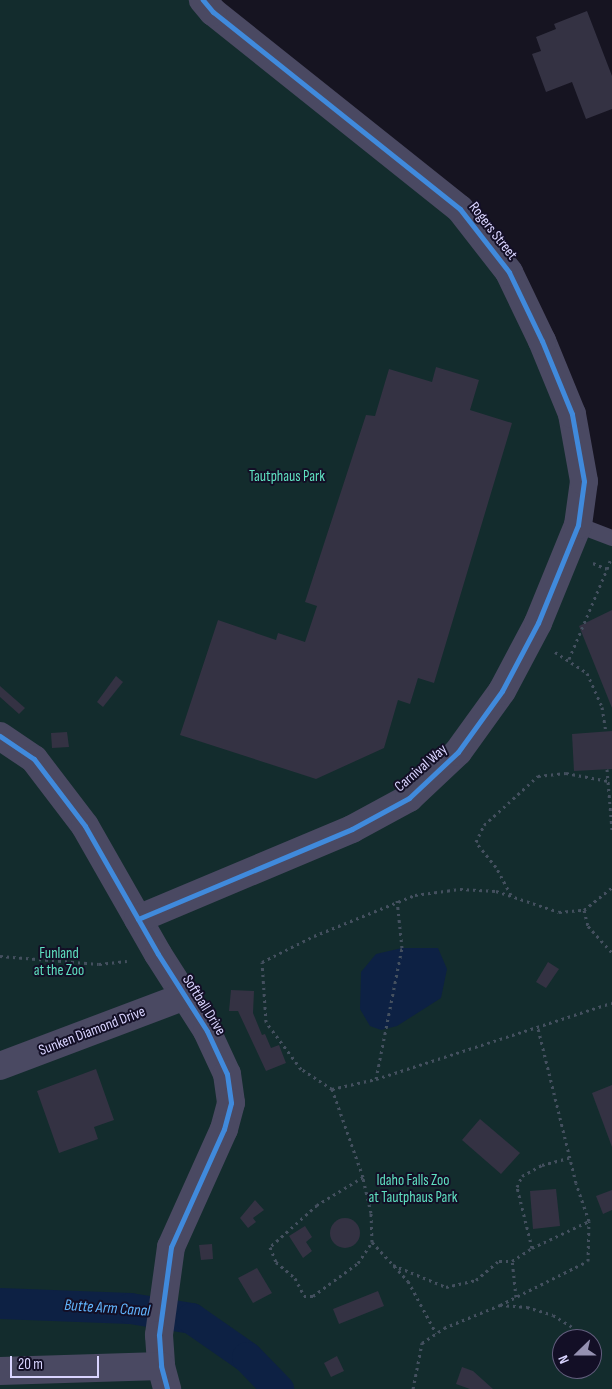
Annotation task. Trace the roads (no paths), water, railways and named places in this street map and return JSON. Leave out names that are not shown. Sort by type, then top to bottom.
[{"type":"street","name":"Rogers Street","points":[[203,0],[213,12],[460,209],[509,272],[572,414],[584,481],[578,525]]},
{"type":"street","name":"Carnival Way","points":[[138,919],[352,829],[409,798],[458,752],[502,691],[529,640],[578,525]]},
{"type":"street","name":"Softball Drive","points":[[0,736],[34,760],[64,796],[85,826],[138,919],[218,1050],[227,1074],[231,1103],[224,1129],[171,1247],[163,1290],[159,1335],[164,1378]]},
{"type":"street","name":"Sunken Diamond Drive","points":[[0,1066],[185,996]]},
{"type":"street","points":[[0,1371],[164,1378]]},
{"type":"lane","points":[[578,525],[612,538]]},
{"type":"water","points":[[402,948],[438,948],[447,969],[441,998],[397,1026],[381,1030],[370,1026],[360,1009],[361,972],[376,954]]},
{"type":"waterway","name":"Butte Arm Canal","points":[[0,1303],[130,1308],[191,1318],[247,1357],[278,1389]]},
{"type":"park label","name":"Tautphaus Park","points":[[287,477]]},
{"type":"park label","name":"Funland at the Zoo","points":[[59,962]]},
{"type":"park label","name":"Idaho Falls Zoo at Tautphaus Park","points":[[413,1188]]}]
